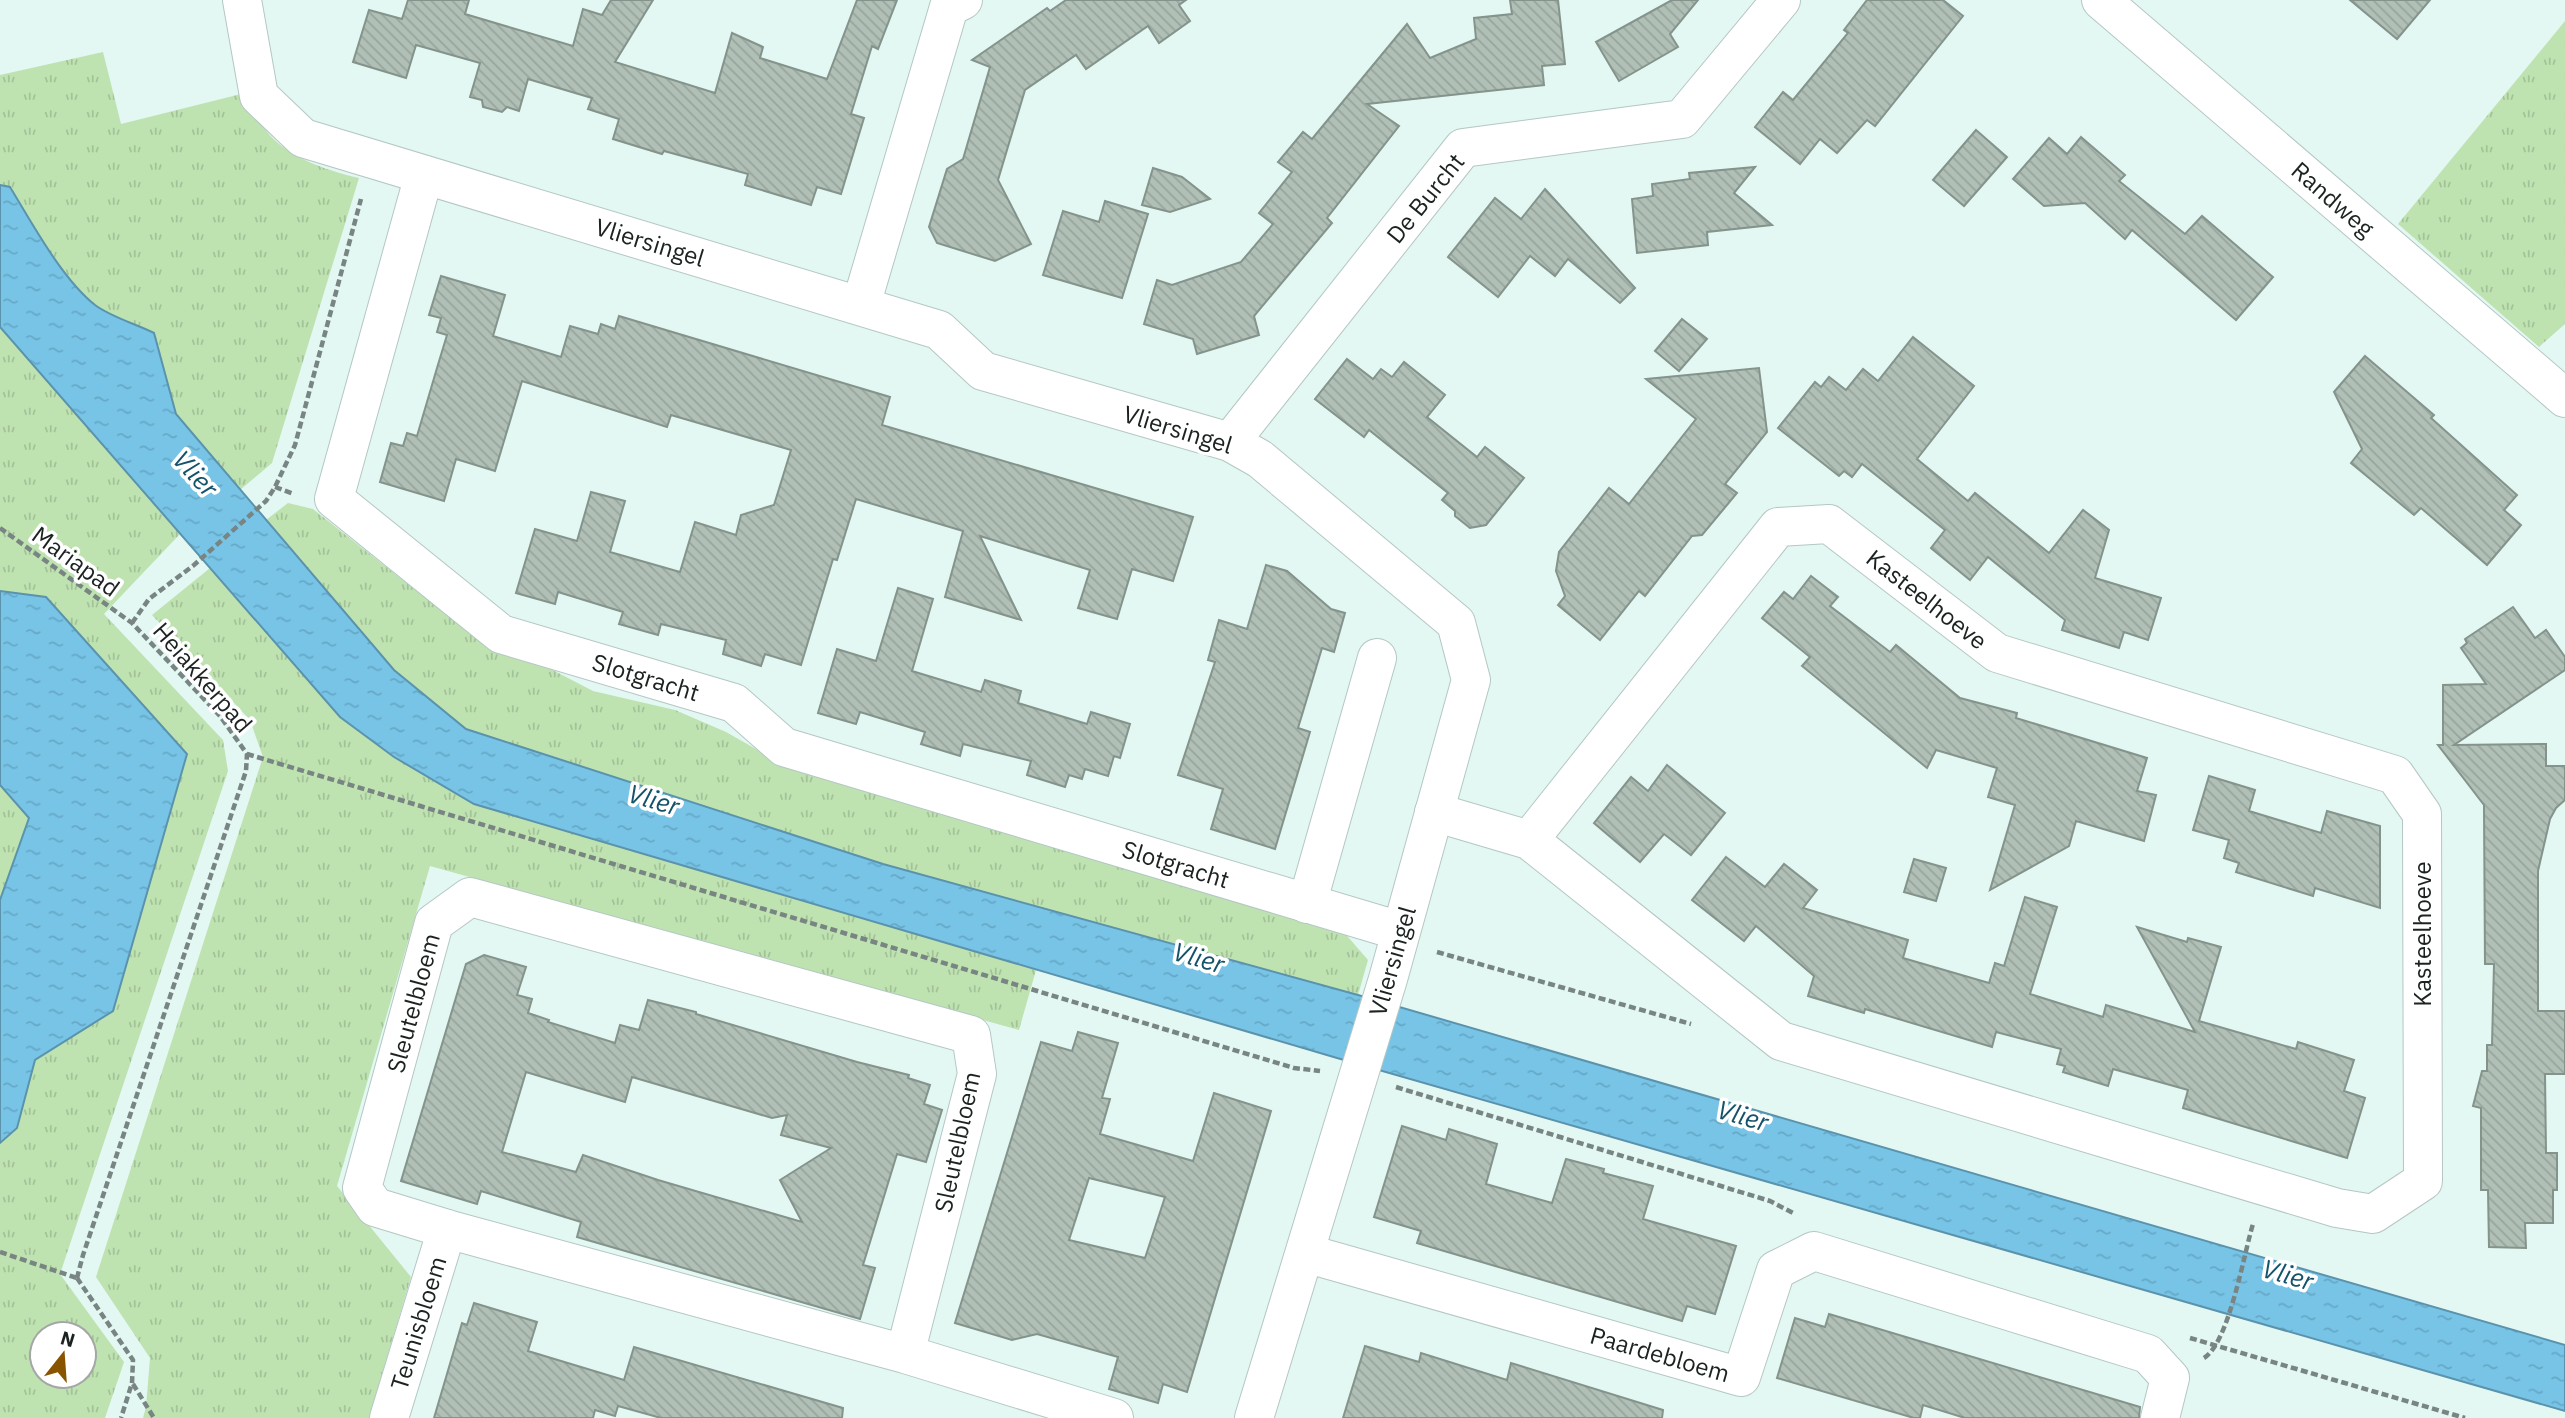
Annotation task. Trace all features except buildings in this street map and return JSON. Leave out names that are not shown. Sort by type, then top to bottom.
[{"type":"street","name":"Vliersingel","points":[[242,0],[259,96],[303,138],[861,304],[939,330],[983,371],[1230,442],[1260,459],[1456,623],[1471,680],[1361,1071],[1254,1418]]},
{"type":"street","points":[[861,304],[949,7],[963,0]]},
{"type":"street","name":"De Burcht","points":[[1230,442],[1464,148],[1682,119],[1781,0]]},
{"type":"street","name":"Randweg","points":[[2101,0],[2565,398]]},
{"type":"street","name":"Slotgracht","points":[[424,175],[334,499],[501,634],[734,704],[784,747],[1307,904],[1399,936]]},
{"type":"street","name":"Kasteelhoeve","points":[[1434,812],[1529,840],[1781,1041],[2337,1208],[2373,1214],[2423,1181],[2422,814],[2395,775],[1997,653],[1829,524],[1778,527],[1529,840]]},
{"type":"street","points":[[1307,904],[1377,658]]},
{"type":"street","name":"Sleutelbloem","points":[[905,1354],[977,1074],[971,1035],[470,897],[434,923],[362,1188],[375,1207],[905,1354],[1114,1418]]},
{"type":"street","name":"Teunisbloem","points":[[389,1418],[447,1229]]},
{"type":"street","name":"Paardebloem","points":[[1305,1253],[1741,1377],[1776,1270],[1814,1251],[2148,1354],[2170,1378],[2160,1418]]},
{"type":"path","name":"Heiakkerpad","points":[[77,1278],[246,771],[247,754],[220,716],[132,622],[149,599],[194,565],[266,501],[295,445],[371,160]]},
{"type":"path","name":"Mariapad","points":[[0,528],[132,622]]},
{"type":"path","points":[[247,754],[1294,1068],[1361,1071],[1770,1201],[1804,1218]]},
{"type":"path","points":[[1399,936],[1696,1026]]},
{"type":"path","points":[[2215,1345],[2229,1315],[2249,1238]]},
{"type":"path","points":[[0,1252],[77,1278],[133,1360],[132,1383],[121,1418]]},
{"type":"path","points":[[2178,1334],[2465,1418]]},
{"type":"path","points":[[132,1383],[154,1418]]},
{"type":"green space","points":[[2565,21],[2565,324],[2539,347],[2398,224]]},
{"type":"green space","points":[[103,52],[121,124],[249,92],[259,119],[279,144],[318,166],[359,178],[272,463],[240,490],[176,414],[154,333],[108,313],[83,294],[48,250],[11,187],[0,185],[0,75]]},
{"type":"green space","points":[[0,327],[180,534],[104,614],[223,740],[228,771],[60,1274],[93,1320],[28,1320],[28,1390],[98,1390],[98,1326],[124,1362],[105,1418],[0,1418],[0,1143],[17,1127],[35,1060],[113,1011],[46,597],[0,591]]},
{"type":"green space","points":[[288,503],[313,509],[409,585],[514,650],[593,691],[675,710],[726,732],[763,753],[1342,930],[1368,960],[1358,995],[883,864],[466,729],[394,670],[266,520]]},
{"type":"green space","points":[[210,568],[340,717],[394,757],[474,804],[1036,970],[1019,1030],[430,866],[337,1186],[411,1277],[369,1418],[143,1418],[150,1358],[96,1277],[263,757],[250,720],[152,615]]},
{"type":"green space","points":[[0,785],[29,817],[0,900]]},
{"type":"water","name":"Vlier","points":[[0,185],[10,187],[48,250],[83,294],[108,313],[154,333],[176,414],[394,670],[466,729],[883,864],[1358,995],[2565,1345],[2565,1411],[1337,1058],[474,804],[394,757],[340,717],[0,327]]},
{"type":"water","points":[[0,591],[46,597],[187,754],[113,1011],[35,1060],[17,1128],[0,1143],[0,900],[29,818],[0,785]]}]
